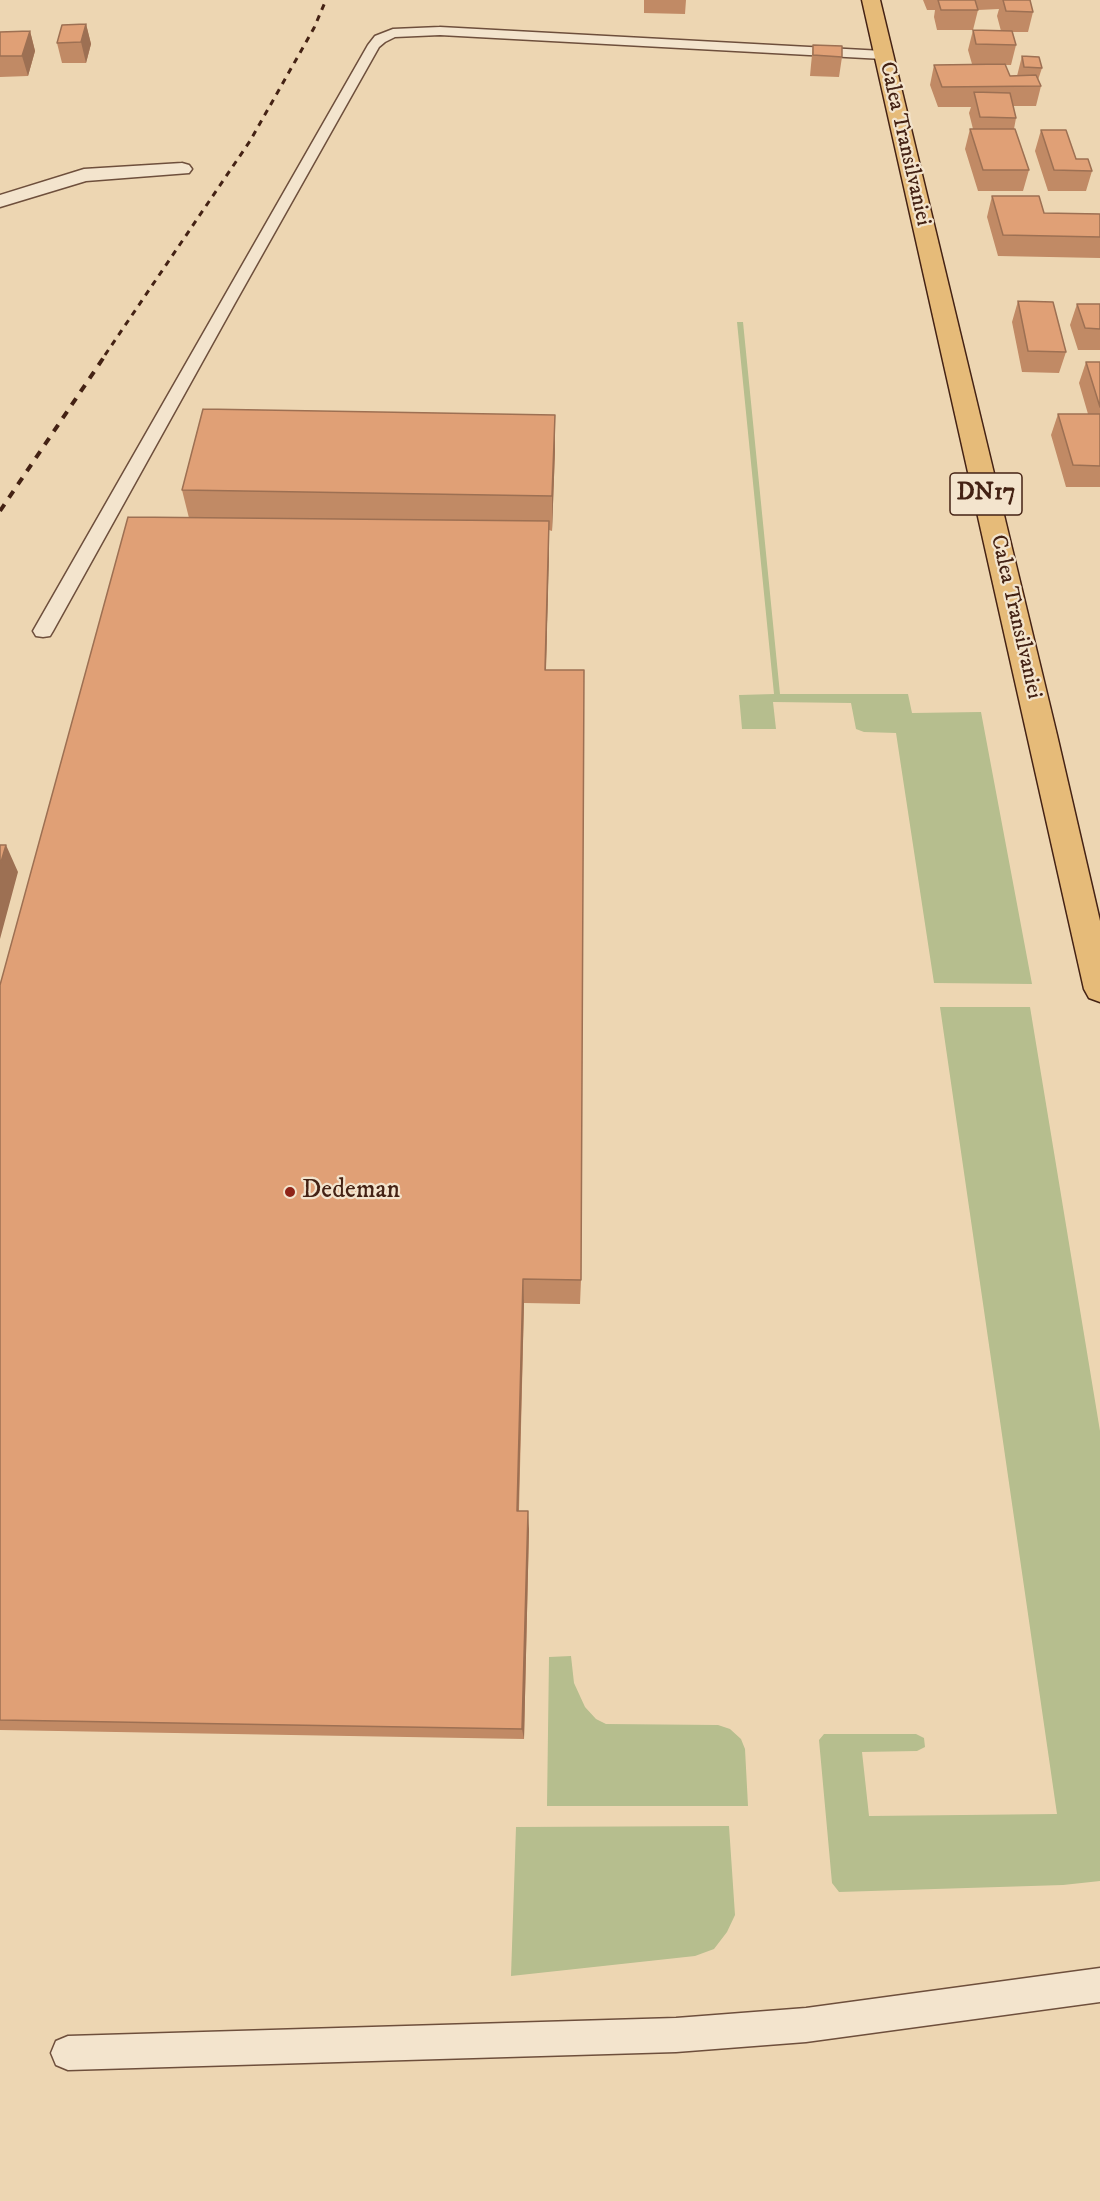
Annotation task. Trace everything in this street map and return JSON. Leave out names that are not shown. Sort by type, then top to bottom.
[{"type":"highway","name":"Calea Transilvaniei","points":[[871,0],[1100,989]]},
{"type":"street","points":[[0,201],[84,175],[182,169]]},
{"type":"lane","points":[[43,631],[368,55],[380,39],[403,32],[440,32],[883,55]]},
{"type":"lane","points":[[69,2053],[676,2035],[806,2025],[1100,1985]]},
{"type":"green space","points":[[737,322],[743,322],[780,694],[908,694],[912,713],[981,712],[1032,984],[934,983],[896,733],[864,732],[856,729],[851,703],[773,702],[776,729],[742,729],[739,695],[774,694]]},
{"type":"green space","points":[[940,1007],[1030,1007],[1100,1431],[1100,1881],[1063,1885],[839,1892],[832,1883],[819,1740],[824,1734],[916,1734],[924,1738],[925,1747],[917,1751],[862,1752],[869,1816],[1057,1814]]},
{"type":"green space","points":[[571,1656],[574,1683],[585,1707],[596,1719],[606,1724],[718,1725],[730,1729],[741,1739],[745,1749],[748,1806],[547,1806],[549,1657]]},
{"type":"green space","points":[[729,1826],[735,1915],[727,1932],[714,1949],[695,1956],[511,1976],[516,1827]]},
{"type":"building","points":[[938,0],[975,0],[978,10],[941,10]]},
{"type":"building","points":[[1003,0],[1030,0],[1033,12],[1006,11]]},
{"type":"building","points":[[86,24],[81,42],[57,43],[62,25]]},
{"type":"building","points":[[973,30],[1012,31],[1016,45],[976,44]]},
{"type":"building","points":[[30,31],[22,56],[0,56],[0,32]]},
{"type":"building","points":[[813,45],[842,46],[842,57],[813,55]]},
{"type":"building","points":[[1022,56],[1039,57],[1042,68],[1024,67]]},
{"type":"building","points":[[1005,64],[1010,76],[1036,75],[1041,86],[942,87],[934,65]]},
{"type":"building","points":[[974,92],[1010,93],[1016,118],[980,117]]},
{"type":"building","points":[[970,129],[1015,129],[1029,170],[983,170]]},
{"type":"building","points":[[1041,130],[1066,130],[1076,159],[1088,159],[1092,171],[1054,170]]},
{"type":"building","points":[[992,196],[1039,196],[1044,213],[1100,214],[1100,237],[1003,235]]},
{"type":"building","points":[[1018,301],[1053,302],[1066,352],[1028,351]]},
{"type":"building","points":[[1077,304],[1100,304],[1100,329],[1085,328]]},
{"type":"building","points":[[1086,362],[1100,362],[1100,407]]},
{"type":"building","points":[[203,409],[555,415],[552,496],[182,490]]},
{"type":"building","points":[[1058,414],[1100,414],[1100,466],[1073,465]]},
{"type":"building","name":"Dedeman","points":[[128,517],[549,521],[545,670],[584,670],[581,1280],[523,1279],[517,1511],[528,1511],[522,1729],[0,1720],[0,985]]},
{"type":"building","points":[[0,845],[6,845],[0,865]]},
{"type":"railway","points":[[105,355],[250,141],[314,28],[326,0]]},
{"type":"railway","points":[[0,511],[106,354]]},
{"type":"place","name":"Dedeman","points":[[290,1192]]}]
